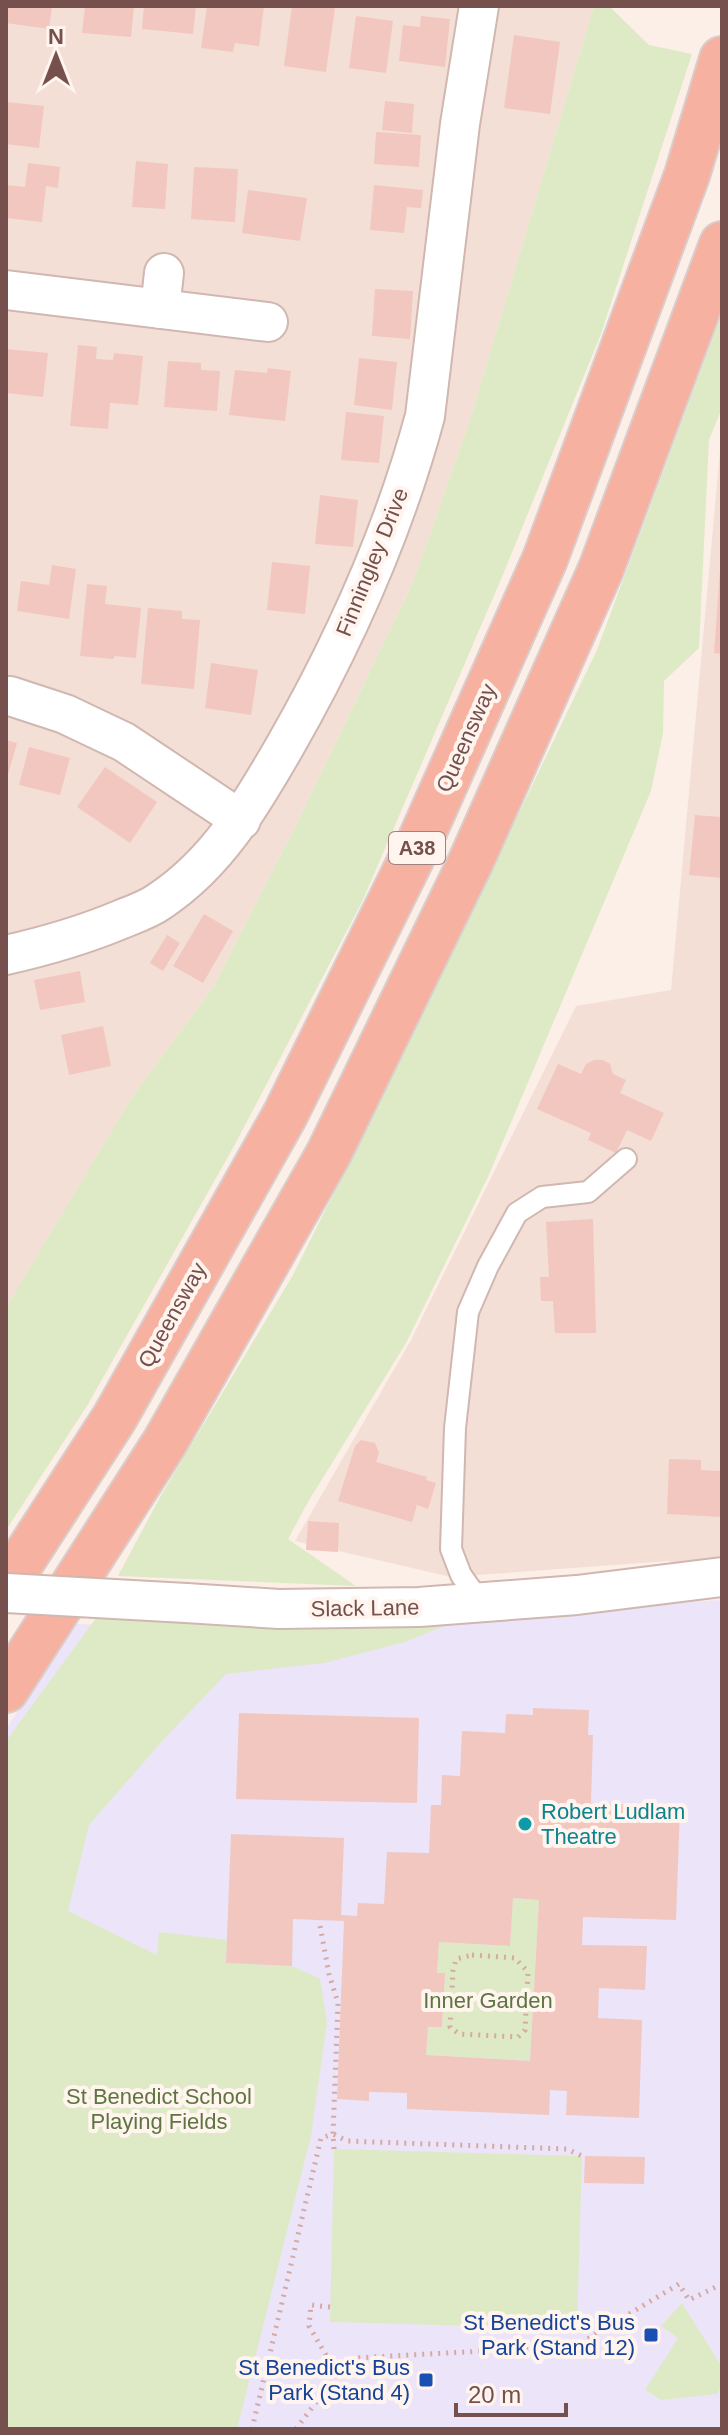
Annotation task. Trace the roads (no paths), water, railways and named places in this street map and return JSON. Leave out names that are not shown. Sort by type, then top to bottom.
[{"type":"highway","name":"Queensway","points":[[6,1586],[115,1417],[277,1129],[419,843],[545,559],[687,175],[722,59]]},
{"type":"highway","name":"A38","points":[[6,1690],[165,1442],[329,1153],[471,861],[601,569],[722,244]]},
{"type":"street","name":"Finningley Drive","points":[[6,955],[85,935],[158,903],[183,884],[214,854],[241,820],[305,711],[348,624],[412,462],[425,416],[460,124],[479,6]]},
{"type":"street","points":[[6,290],[162,291],[268,322]]},
{"type":"street","points":[[10,696],[65,714],[124,742],[241,820]]},
{"type":"street","name":"Slack Lane","points":[[6,1593],[279,1609],[419,1607],[577,1595],[722,1577]]},
{"type":"lane","points":[[480,1602],[461,1575],[451,1549],[455,1428],[468,1312],[488,1266],[517,1213],[542,1197],[588,1192],[626,1159]]},
{"type":"place","name":"Robert Ludlam Theatre","points":[[525,1824]]},
{"type":"place","name":"St Benedict's Bus Park (Stand 12)","points":[[651,2335]]},
{"type":"place","name":"St Benedict's Bus Park (Stand 4)","points":[[426,2380]]},
{"type":"park label","name":"Inner Garden","points":[[488,2000]]},
{"type":"park label","name":"St Benedict School Playing Fields","points":[[159,2108]]}]
